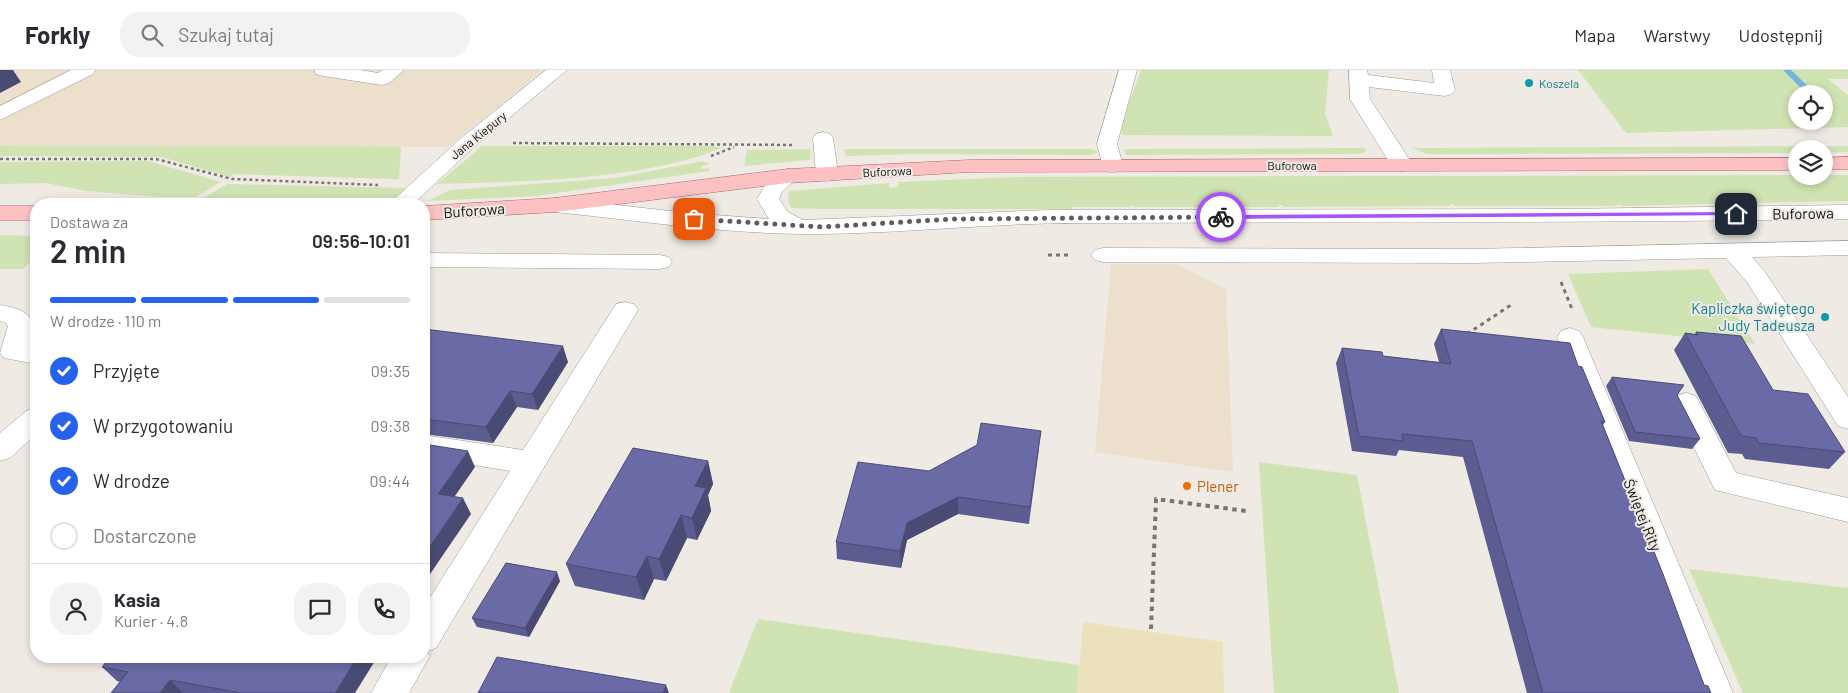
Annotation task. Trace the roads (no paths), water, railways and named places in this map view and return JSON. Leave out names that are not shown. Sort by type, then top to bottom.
[{"type":"main road","points":[[1833,164],[1848,163]]},
{"type":"main road","name":"Buforowa","points":[[430,213],[555,205],[788,176],[968,166],[1788,164]]},
{"type":"main road","points":[[0,213],[30,213]]},
{"type":"street","points":[[0,114],[86,70]]},
{"type":"street","points":[[323,70],[382,79],[395,70]]},
{"type":"street","name":"Jana Kiepury","points":[[406,198],[467,143],[558,70]]},
{"type":"street","points":[[1112,166],[1107,144],[1128,70]]},
{"type":"street","points":[[1402,165],[1360,99],[1358,75],[1445,90],[1442,70]]},
{"type":"street","points":[[823,138],[827,174]]},
{"type":"street","points":[[788,176],[773,189],[768,199],[773,211],[782,219],[798,226]]},
{"type":"street","name":"Buforowa","points":[[555,205],[726,222],[798,226],[1075,216],[1550,217],[1848,212]]},
{"type":"street","points":[[1103,255],[1363,257],[1848,248]]},
{"type":"street","points":[[1732,250],[1756,277],[1848,419]]},
{"type":"street","points":[[430,260],[660,262]]},
{"type":"street","points":[[430,627],[625,310]]},
{"type":"street","points":[[0,312],[15,317],[20,324],[22,333],[17,356]]},
{"type":"street","name":"Świętej Rity","points":[[1570,338],[1714,693]]},
{"type":"street","points":[[1686,403],[1726,482],[1848,510]]},
{"type":"street","points":[[0,450],[30,423]]},
{"type":"street","points":[[430,447],[532,462]]},
{"type":"street","points":[[389,693],[408,663]]},
{"type":"waterway","points":[[1787,70],[1803,85]]},
{"type":"place","name":"Koszela","points":[[1529,83]]},
{"type":"place","name":"Kapliczka świętego Judy Tadeusza","points":[[1825,317]]},
{"type":"place","name":"Plener","points":[[1187,486]]}]
